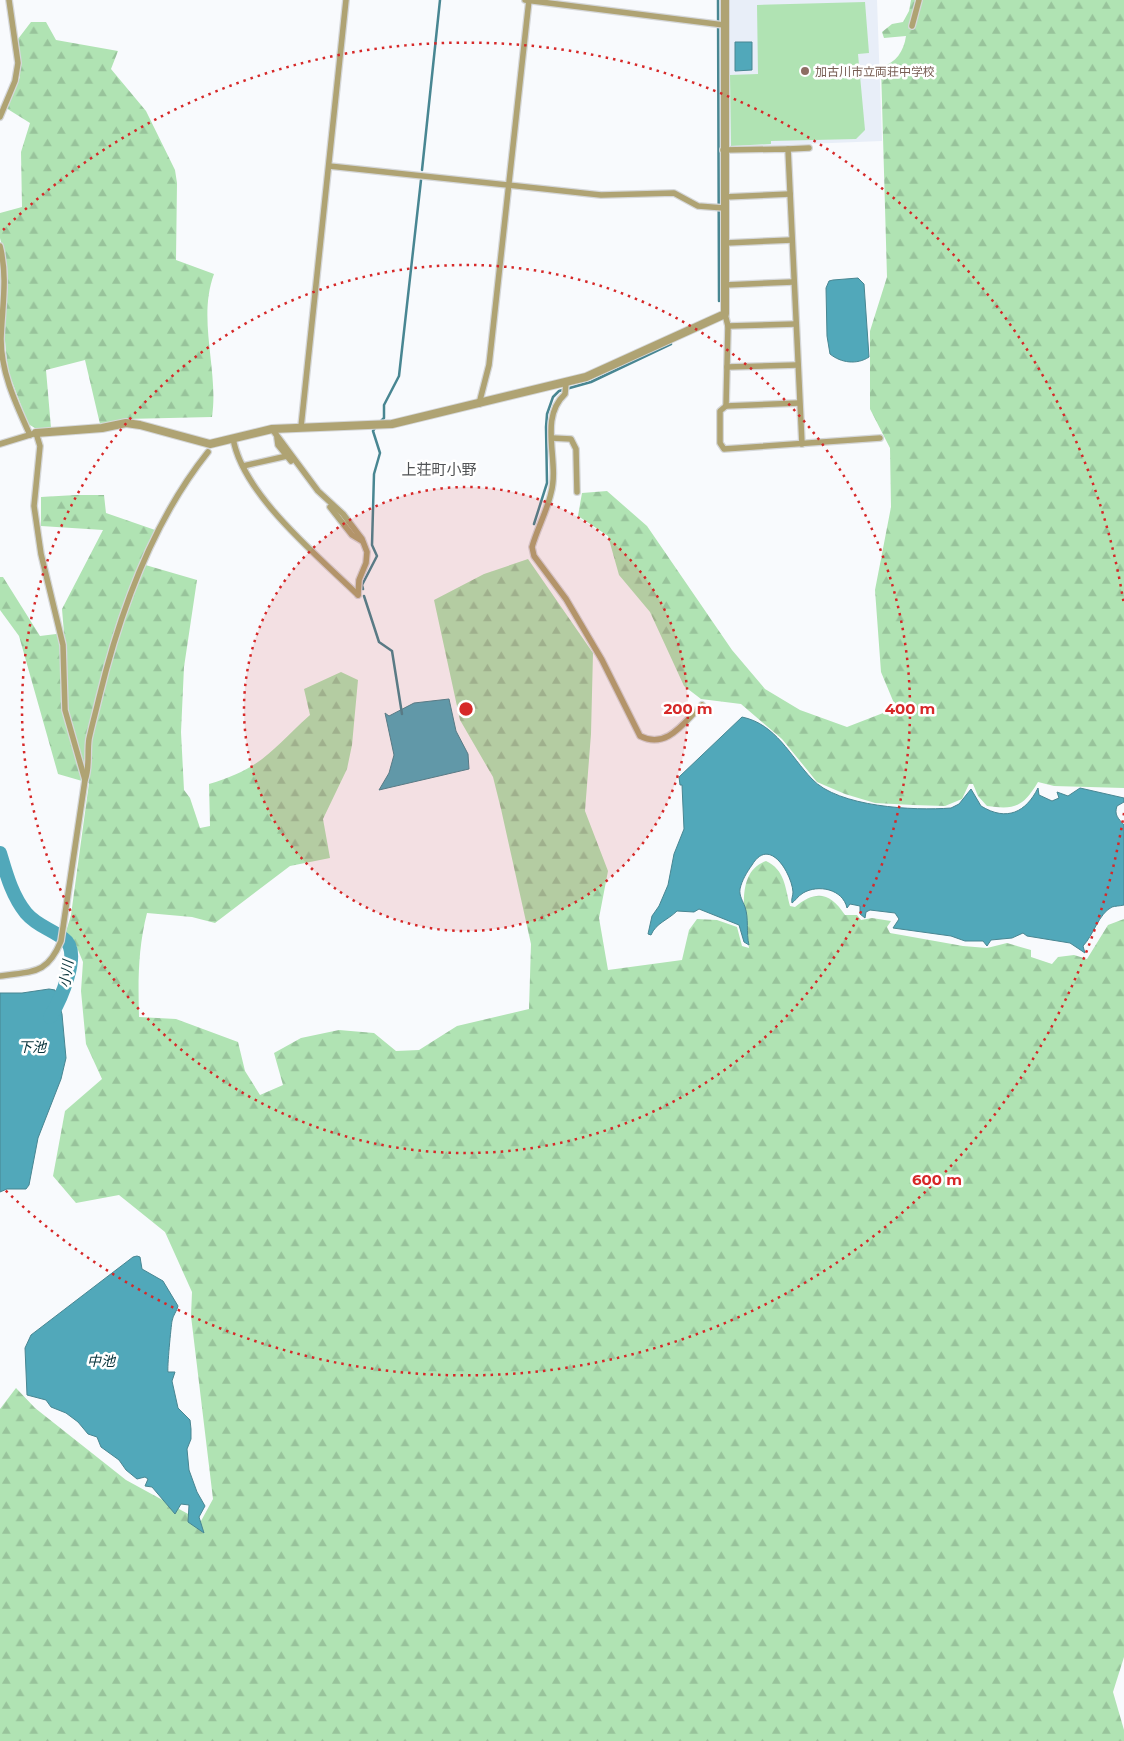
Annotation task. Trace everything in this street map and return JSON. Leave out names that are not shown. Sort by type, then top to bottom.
[{"type":"street","points":[[0,117],[15,81],[18,63],[10,0]]},
{"type":"street","points":[[301,426],[346,0]]},
{"type":"street","points":[[525,0],[724,25]]},
{"type":"street","points":[[479,404],[489,365],[529,0]]},
{"type":"street","points":[[725,0],[723,150],[726,242],[725,314],[728,326],[726,406]]},
{"type":"street","points":[[912,26],[919,0]]},
{"type":"street","points":[[723,150],[809,148]]},
{"type":"street","points":[[788,149],[802,444]]},
{"type":"street","points":[[329,166],[601,195],[674,193],[698,206],[724,208]]},
{"type":"street","points":[[724,197],[790,194]]},
{"type":"street","points":[[726,242],[792,240]]},
{"type":"street","points":[[0,246],[6,277],[1,340],[3,362],[14,400],[40,446],[34,506],[40,544],[63,645],[65,710],[85,780]]},
{"type":"street","points":[[725,285],[793,282]]},
{"type":"street","points":[[0,444],[33,434],[102,428],[126,423],[210,444],[301,426],[392,424],[586,377],[647,351],[703,322],[725,314]]},
{"type":"street","points":[[728,326],[795,324]]},
{"type":"street","points":[[728,367],[797,365]]},
{"type":"street","points":[[566,383],[565,394],[556,402],[552,415],[554,478],[551,493],[532,547],[534,556],[566,599],[602,660],[640,736],[650,741],[666,739],[702,705]]},
{"type":"street","points":[[799,403],[726,406],[720,410],[720,443],[724,449],[880,438]]},
{"type":"street","points":[[274,432],[278,445],[352,535],[364,542]]},
{"type":"street","points":[[233,438],[236,454],[243,466],[284,523],[358,595],[358,580],[366,563],[367,552],[364,542],[343,514],[318,492],[274,432]]},
{"type":"street","points":[[552,438],[571,439],[576,449],[577,492]]},
{"type":"street","points":[[0,976],[32,971],[49,964],[54,958],[61,941],[85,780],[89,740],[109,658],[130,594],[150,547],[179,492],[208,452]]},
{"type":"street","points":[[243,466],[287,456]]},
{"type":"shaded area","name":"加古川市立両荘中学校","points":[[730,0],[877,0],[882,141],[729,147]]},
{"type":"green space","points":[[911,0],[1124,0],[1124,788],[1054,786],[1038,782],[1023,802],[1011,807],[1005,807],[987,806],[978,796],[973,784],[969,784],[962,799],[945,806],[875,803],[845,794],[817,782],[782,739],[741,704],[701,699],[684,686],[650,612],[619,575],[608,536],[578,516],[582,493],[607,491],[647,526],[732,650],[765,689],[800,710],[847,727],[896,708],[881,672],[875,590],[891,507],[890,448],[870,409],[870,331],[887,277],[881,67],[891,63],[898,56],[906,36],[884,38],[882,32],[892,24],[903,22],[909,11]]},
{"type":"green space","name":"加古川市立両荘中学校","points":[[865,2],[869,53],[858,54],[865,130],[856,139],[771,141],[771,144],[731,146],[730,75],[758,74],[757,5]]},
{"type":"green space","points":[[31,22],[46,22],[56,40],[118,51],[111,69],[146,111],[175,170],[177,183],[176,260],[214,274],[209,291],[207,309],[213,381],[212,417],[126,419],[100,424],[85,360],[46,370],[51,428],[35,428],[28,424],[8,371],[4,331],[8,283],[7,267],[0,238],[0,213],[22,207],[21,152],[30,123],[6,108],[20,77],[18,39]]},
{"type":"green space","points":[[104,495],[106,513],[158,531],[142,564],[197,580],[184,667],[181,732],[184,790],[190,798],[200,828],[210,826],[209,784],[242,772],[254,765],[310,715],[304,689],[341,672],[358,680],[352,745],[347,769],[323,819],[330,858],[290,866],[215,923],[192,917],[147,913],[139,965],[139,1017],[176,1019],[238,1042],[245,1071],[260,1095],[283,1085],[274,1053],[301,1038],[339,1030],[374,1033],[396,1051],[419,1050],[457,1026],[529,1009],[531,944],[501,809],[493,777],[460,720],[434,600],[484,574],[528,559],[593,653],[591,734],[585,811],[608,871],[599,918],[608,970],[682,960],[689,930],[697,919],[717,920],[737,927],[742,946],[749,948],[744,912],[745,887],[749,876],[756,867],[766,861],[781,874],[790,906],[795,907],[810,898],[823,896],[834,902],[845,915],[857,915],[861,920],[872,918],[891,921],[887,927],[890,933],[963,946],[987,948],[1007,943],[1031,950],[1031,957],[1052,964],[1058,957],[1074,955],[1087,959],[1108,925],[1124,919],[1124,1657],[1113,1692],[1124,1730],[1124,1741],[0,1741],[0,1409],[16,1388],[35,1408],[126,1480],[201,1521],[213,1499],[191,1316],[192,1292],[165,1232],[119,1195],[76,1203],[53,1176],[65,1111],[102,1079],[86,1044],[81,991],[83,962],[76,945],[65,935],[71,915],[89,783],[58,774],[19,636],[0,610],[0,577],[3,577],[40,636],[64,633],[62,609],[103,530],[41,526],[41,497]]},
{"type":"water","points":[[735,42],[752,42],[752,70],[735,71]]},
{"type":"water","points":[[858,278],[864,284],[869,357],[864,360],[849,362],[830,354],[827,336],[826,288],[829,281]]},
{"type":"water","points":[[449,699],[456,731],[468,754],[469,769],[379,790],[389,773],[394,755],[385,713],[389,716],[414,703]]},
{"type":"water","points":[[742,717],[764,726],[782,742],[812,779],[824,788],[839,796],[858,801],[898,808],[951,808],[959,804],[971,789],[981,806],[990,811],[1007,814],[1015,812],[1028,803],[1038,788],[1039,795],[1052,801],[1059,798],[1057,792],[1068,796],[1080,788],[1124,798],[1124,802],[1117,806],[1116,814],[1124,825],[1124,905],[1112,907],[1103,914],[1083,946],[1085,953],[1070,943],[1027,936],[1023,933],[1012,938],[991,940],[987,946],[983,941],[965,941],[951,936],[893,928],[899,919],[895,913],[870,910],[866,912],[865,918],[860,914],[860,906],[850,904],[847,908],[841,896],[829,890],[809,890],[801,894],[792,903],[793,892],[789,876],[779,861],[773,856],[766,854],[759,857],[752,865],[740,889],[746,911],[749,945],[744,942],[739,925],[699,909],[694,912],[677,911],[659,925],[651,935],[648,934],[652,916],[659,906],[668,885],[674,854],[684,829],[682,785],[680,785],[679,777]]},
{"type":"water","name":"下池","points":[[49,989],[55,990],[62,1014],[66,1058],[61,1079],[38,1138],[29,1185],[26,1189],[7,1189],[0,1192],[0,993],[22,993]]},
{"type":"water","name":"中池","points":[[133,1257],[140,1257],[142,1269],[163,1281],[178,1306],[172,1321],[168,1372],[175,1372],[172,1381],[178,1408],[190,1420],[191,1439],[187,1449],[189,1470],[197,1492],[205,1506],[199,1517],[204,1533],[188,1522],[189,1505],[181,1504],[175,1514],[152,1487],[145,1486],[148,1479],[145,1477],[137,1479],[126,1470],[119,1460],[101,1447],[97,1437],[88,1434],[78,1422],[66,1413],[51,1407],[46,1400],[27,1395],[25,1348],[31,1335]]},
{"type":"waterway","points":[[422,170],[440,0]]},
{"type":"waterway","points":[[718,0],[719,301]]},
{"type":"waterway","points":[[380,422],[384,418],[384,405],[399,376],[421,180]]},
{"type":"waterway","points":[[534,524],[547,483],[546,427],[547,414],[553,397],[559,391],[591,382],[671,344]]},
{"type":"waterway","points":[[363,589],[362,585],[377,556],[372,545],[374,474],[380,453],[373,431],[375,428]]},
{"type":"waterway","points":[[364,596],[379,642],[392,651],[402,714]]},
{"type":"waterway","name":"小川","points":[[0,853],[13,892],[26,913],[35,921],[64,939],[69,946],[71,955],[68,978],[50,1017]]},
{"type":"place","name":"加古川市立両荘中学校","points":[[805,71]]},
{"type":"district","name":"上荘町小野","points":[[439,469]]}]
